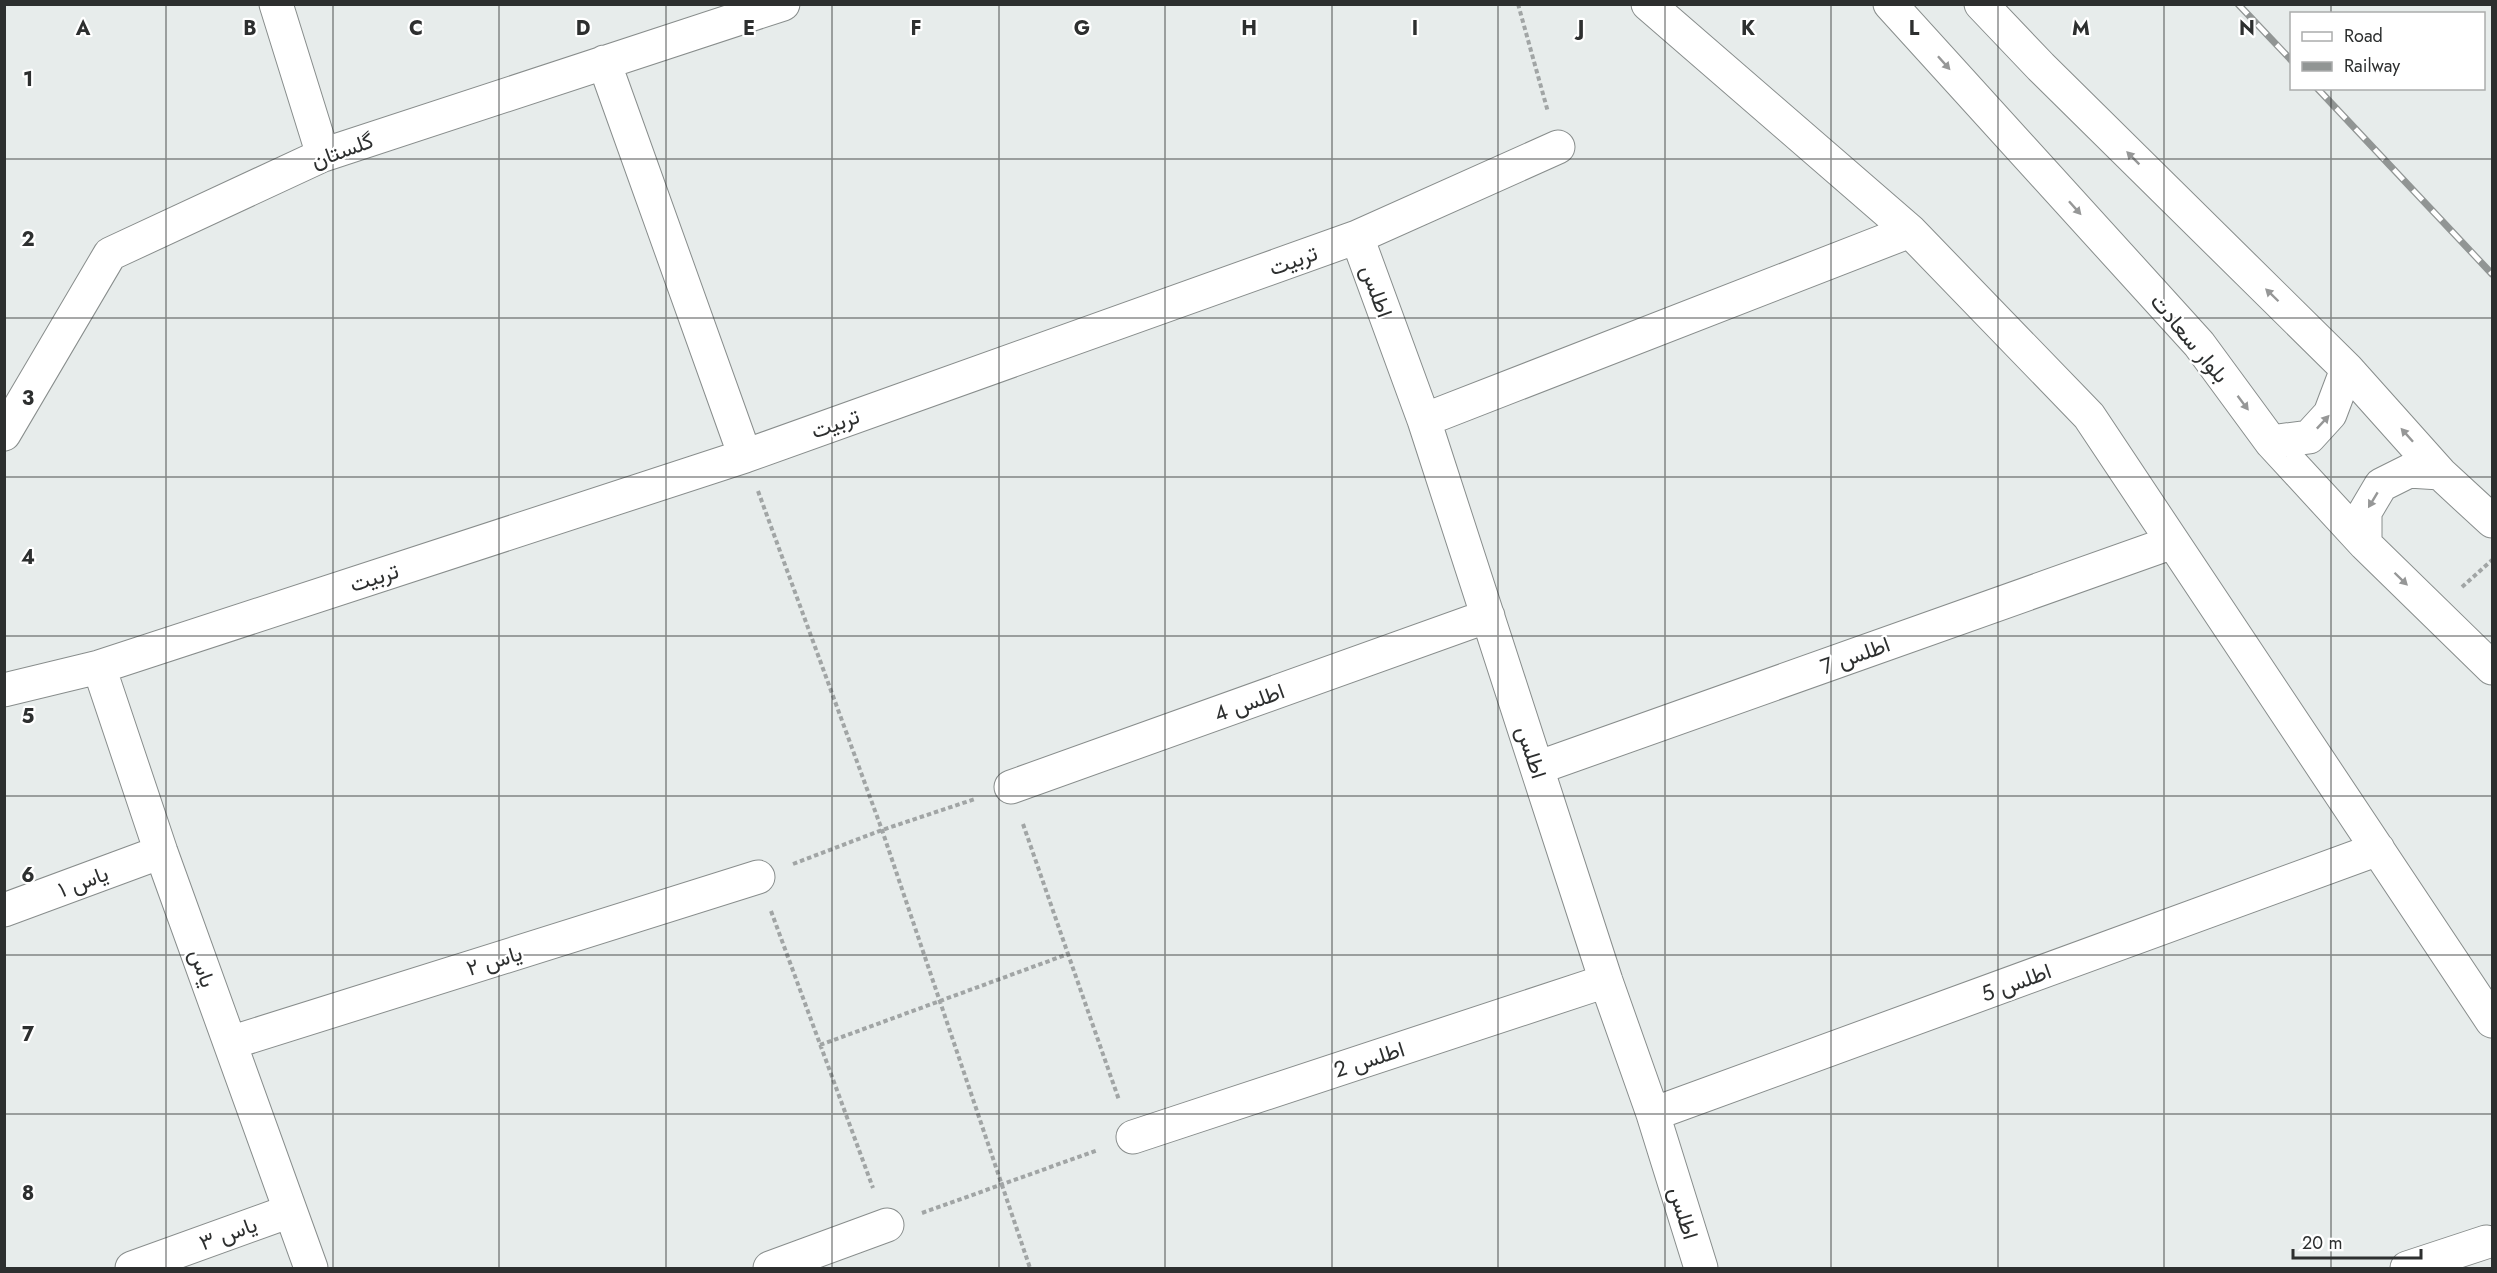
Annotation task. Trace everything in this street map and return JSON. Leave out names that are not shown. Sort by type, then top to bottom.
[{"type":"street","points":[[276,4],[323,154]]},
{"type":"street","name":"گلستان","points":[[4,434],[110,254],[323,154],[783,4]]},
{"type":"street","points":[[1648,4],[1910,231],[2089,416],[2493,1021]]},
{"type":"street","name":"بلوار سعادت","points":[[1890,4],[2199,344],[2271,442],[2365,544],[2493,668]]},
{"type":"street","points":[[1981,4],[2041,67],[2347,369],[2440,473],[2493,521]]},
{"type":"street","points":[[604,62],[745,456]]},
{"type":"street","name":"تربیت","points":[[4,690],[99,667],[745,456],[1357,237],[1558,147]]},
{"type":"street","points":[[1424,420],[1910,231]]},
{"type":"street","name":"اطلس","points":[[1357,237],[1424,420],[1606,981],[1653,1114],[1701,1269]]},
{"type":"street","points":[[2271,442],[2309,437],[2330,414],[2347,369]]},
{"type":"street","points":[[2365,544],[2365,512],[2381,485],[2409,471],[2440,473]]},
{"type":"street","name":"اطلس 7","points":[[1537,768],[2173,542]]},
{"type":"street","name":"اطلس 4","points":[[1011,787],[1488,616]]},
{"type":"street","name":"یاس","points":[[99,667],[161,852],[310,1269]]},
{"type":"street","name":"اطلس 5","points":[[1653,1114],[2378,849]]},
{"type":"street","name":"یاس ۱","points":[[4,910],[161,852]]},
{"type":"street","name":"یاس ۲","points":[[230,1043],[758,877]]},
{"type":"street","name":"اطلس 2","points":[[1133,1137],[1606,981]]},
{"type":"street","name":"یاس ۳","points":[[132,1269],[290,1211]]},
{"type":"street","points":[[770,1269],[887,1226]]},
{"type":"street","points":[[2407,1269],[2486,1242]]},
{"type":"path","points":[[1518,4],[1558,147]]},
{"type":"path","points":[[745,456],[882,830],[1030,1269]]},
{"type":"path","points":[[1011,787],[1133,1137],[887,1226],[758,877],[882,830],[1011,787]]},
{"type":"path","points":[[820,1046],[1068,954]]},
{"type":"railway","points":[[2238,4],[2290,59]]},
{"type":"railway","points":[[2319,90],[2492,274]]}]
